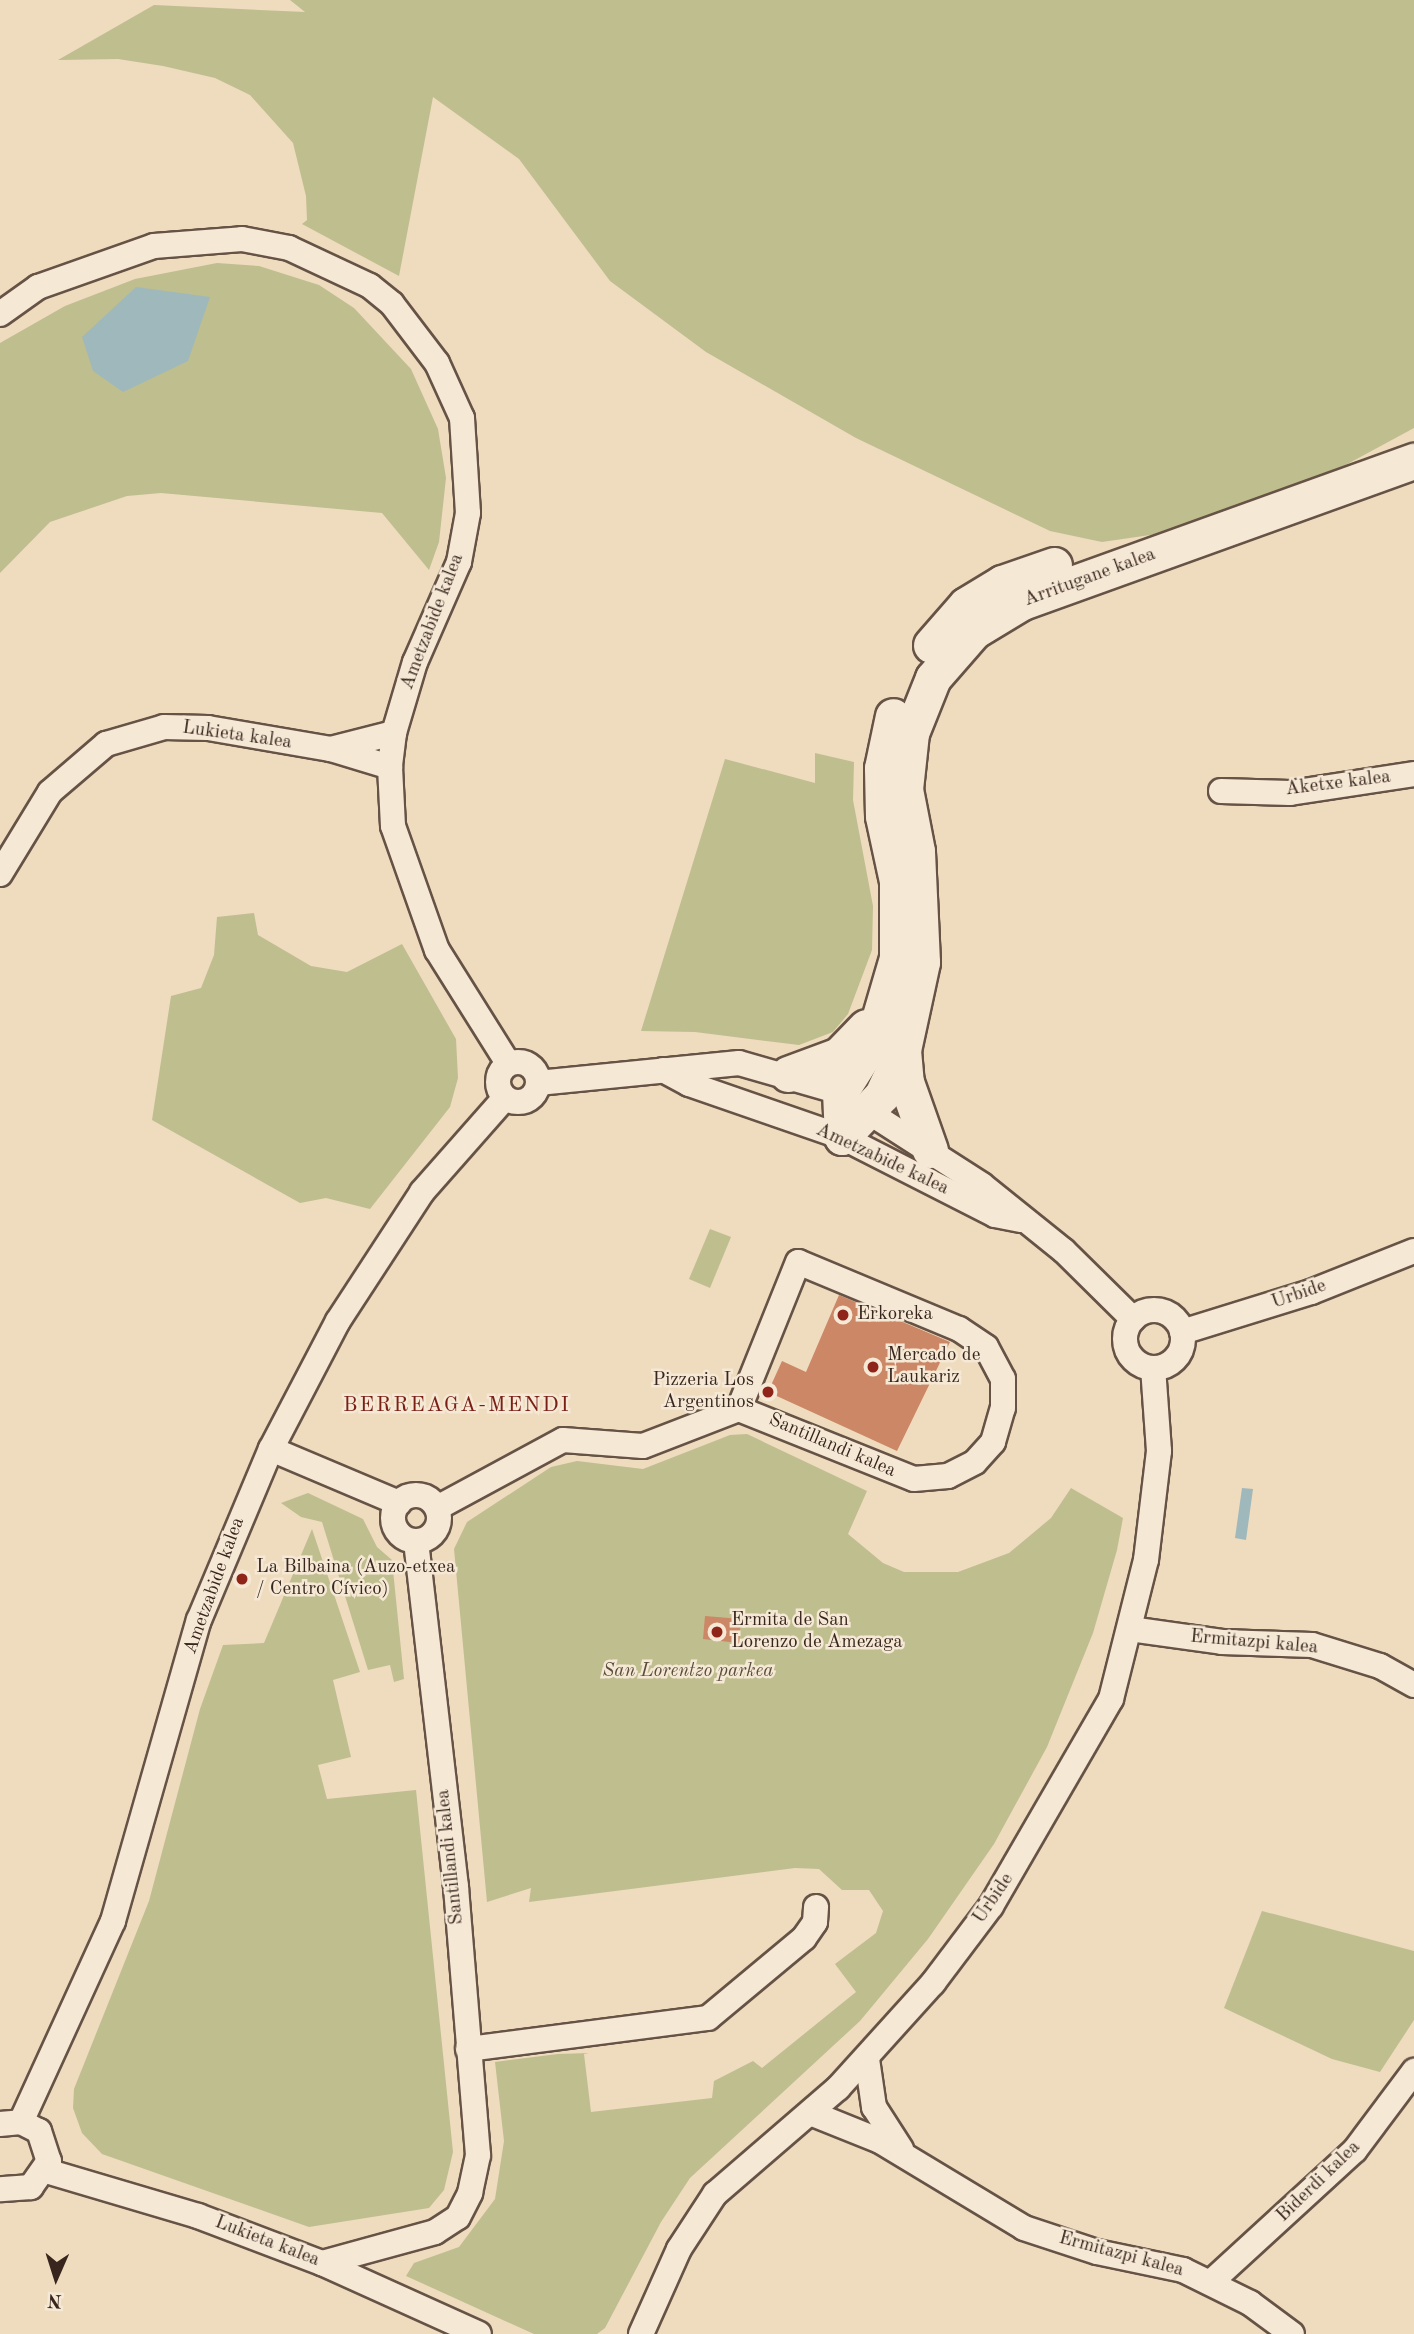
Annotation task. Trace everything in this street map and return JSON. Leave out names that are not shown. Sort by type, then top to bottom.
[{"type":"street","name":"Ametzabide kalea","points":[[0,314],[38,288],[154,246],[200,239],[289,248],[337,266],[392,304],[450,384],[469,465],[468,513],[459,562],[415,662],[394,733],[390,767],[393,826],[437,950],[508,1063]]},
{"type":"street","name":"Arritugane kalea","points":[[903,1050],[922,962],[917,851],[905,789],[911,733],[933,678],[974,631],[1022,602],[1414,461]]},
{"type":"street","name":"Arritugane kalea","points":[[840,1092],[873,1040],[897,958],[897,881],[883,816],[882,768],[893,715],[913,670],[939,634],[966,605],[1002,583],[1076,557],[1272,512]]},
{"type":"street","name":"Lukieta kalea","points":[[0,874],[50,792],[112,742],[164,727],[208,728],[331,749],[390,767]]},
{"type":"street","name":"Lukieta kalea","points":[[331,749],[394,733]]},
{"type":"street","name":"Aketxe kalea","points":[[1221,791],[1290,793],[1414,774]]},
{"type":"street","points":[[788,1074],[839,1055],[882,1008]]},
{"type":"street","points":[[842,1137],[870,1113],[903,1050]]},
{"type":"street","points":[[903,1050],[906,1082],[930,1150]]},
{"type":"street","points":[[508,1063],[526,1063],[538,1083],[529,1099],[505,1098],[497,1080],[508,1063]]},
{"type":"street","name":"Ametzabide kalea","points":[[538,1083],[739,1063],[788,1074],[840,1092]]},
{"type":"street","name":"Ametzabide kalea","points":[[663,1070],[842,1137],[995,1215],[1021,1220]]},
{"type":"street","points":[[840,1092],[870,1113]]},
{"type":"street","points":[[840,1092],[842,1137]]},
{"type":"street","name":"Ametzabide kalea","points":[[10,2123],[113,1921],[199,1620],[271,1449],[338,1321],[415,1203],[505,1098]]},
{"type":"street","name":"Ametzabide kalea","points":[[870,1113],[930,1150],[1064,1251],[1133,1319]]},
{"type":"street","name":"Urbide","points":[[1182,1332],[1311,1292],[1414,1251]]},
{"type":"street","name":"Santillandi kalea","points":[[798,1262],[959,1329],[986,1347],[1003,1379],[1003,1408],[993,1442],[975,1462],[948,1476],[914,1479],[739,1409],[798,1262]]},
{"type":"street","points":[[1148,1310],[1165,1312],[1182,1332],[1176,1357],[1153,1368],[1129,1354],[1125,1336],[1133,1319],[1148,1310]]},
{"type":"street","name":"Urbide","points":[[641,2334],[679,2249],[715,2194],[784,2130],[814,2114],[867,2059],[933,1983],[1023,1854],[1111,1699],[1146,1560],[1159,1451],[1153,1368]]},
{"type":"street","points":[[437,1508],[563,1440],[643,1446],[739,1409]]},
{"type":"street","points":[[271,1449],[399,1503],[419,1495],[437,1508]]},
{"type":"street","points":[[399,1503],[393,1517],[397,1531],[416,1541],[436,1530],[437,1508]]},
{"type":"street","name":"Santillandi kalea","points":[[322,2263],[435,2232],[458,2217],[470,2193],[478,2155],[416,1541]]},
{"type":"street","name":"Ermitazpi kalea","points":[[1130,1629],[1222,1642],[1312,1645],[1380,1667],[1414,1685]]},
{"type":"street","points":[[468,2049],[708,2018],[804,1938],[815,1922],[816,1907]]},
{"type":"street","name":"Ermitazpi kalea","points":[[867,2059],[874,2107],[910,2161]]},
{"type":"street","name":"Biderdi kalea","points":[[1211,2282],[1355,2150],[1414,2071]]},
{"type":"street","points":[[838,2088],[847,2126]]},
{"type":"street","name":"Ermitazpi kalea","points":[[838,2088],[874,2107]]},
{"type":"street","name":"Ermitazpi kalea","points":[[814,2114],[847,2126],[1024,2228],[1211,2282],[1293,2334]]},
{"type":"street","points":[[0,2189],[31,2187],[46,2171],[46,2140],[10,2123]]},
{"type":"street","name":"Lukieta kalea","points":[[46,2171],[198,2216],[322,2263],[479,2334]]},
{"type":"green space","points":[[290,0],[1414,0],[1414,428],[1316,481],[1157,534],[1102,542],[1050,531],[856,438],[706,352],[610,281],[519,159],[433,97],[399,276],[302,224],[307,220],[306,196],[293,143],[250,95],[215,78],[163,66],[118,59],[58,60],[154,5],[305,12]]},
{"type":"green space","points":[[217,263],[259,266],[319,285],[354,308],[411,369],[438,429],[446,478],[439,542],[429,570],[382,513],[161,493],[127,496],[50,522],[0,573],[0,343],[65,306],[135,279]]},
{"type":"green space","points":[[815,753],[854,762],[853,800],[873,906],[872,950],[848,1014],[833,1032],[799,1045],[695,1032],[641,1031],[725,759],[815,783]]},
{"type":"green space","points":[[254,913],[258,935],[311,966],[347,972],[402,944],[456,1039],[458,1078],[450,1107],[370,1209],[326,1198],[300,1203],[152,1120],[171,996],[201,988],[214,955],[217,917]]},
{"type":"green space","points":[[710,1229],[731,1237],[710,1288],[689,1279]]},
{"type":"green space","name":"San Lorentzo parkea","points":[[747,1434],[867,1491],[848,1534],[883,1563],[904,1572],[958,1572],[1009,1553],[1051,1518],[1071,1488],[1123,1518],[1117,1550],[1093,1633],[1047,1747],[994,1844],[928,1939],[860,2021],[690,2178],[661,2222],[605,2328],[597,2334],[534,2334],[406,2276],[414,2263],[459,2247],[495,2199],[504,2141],[495,2062],[589,2053],[584,2054],[591,2112],[712,2098],[714,2081],[753,2061],[762,2068],[856,1992],[835,1964],[876,1933],[883,1911],[869,1890],[842,1890],[819,1869],[795,1868],[529,1902],[531,1888],[487,1902],[454,1549],[467,1522],[551,1467],[577,1461],[643,1469],[730,1435]]},
{"type":"green space","points":[[308,1493],[363,1519],[377,1547],[392,1560],[404,1679],[394,1682],[390,1665],[368,1670],[322,1522],[301,1517],[281,1503]]},
{"type":"green space","points":[[312,1529],[360,1672],[333,1680],[351,1757],[318,1765],[327,1799],[416,1790],[453,2152],[444,2190],[429,2208],[309,2227],[102,2154],[82,2133],[73,2108],[74,2089],[149,1901],[200,1709],[223,1645],[264,1643]]},
{"type":"green space","points":[[1262,1911],[1414,1951],[1414,2020],[1380,2072],[1332,2059],[1224,2008]]},
{"type":"water","points":[[136,287],[210,297],[188,361],[123,392],[93,371],[82,337]]},
{"type":"water","points":[[1242,1488],[1253,1489],[1246,1540],[1235,1538]]},
{"type":"building","name":"Mercado de Laukariz","points":[[839,1295],[950,1342],[897,1451],[768,1392],[782,1361],[806,1372]]},
{"type":"building","name":"Ermita de San Lorenzo de Amezaga","points":[[705,1616],[741,1619],[739,1643],[703,1639]]},
{"type":"place","name":"Erkoreka","points":[[843,1315]]},
{"type":"place","name":"Mercado de Laukariz","points":[[873,1367]]},
{"type":"place","name":"Pizzeria Los Argentinos","points":[[768,1392]]},
{"type":"place","name":"La Bilbaina (Auzo-etxea / Centro Cívico)","points":[[242,1579]]},
{"type":"place","name":"Ermita de San Lorenzo de Amezaga","points":[[717,1632]]},
{"type":"district","name":"BERREAGA-MENDI","points":[[457,1406]]}]
